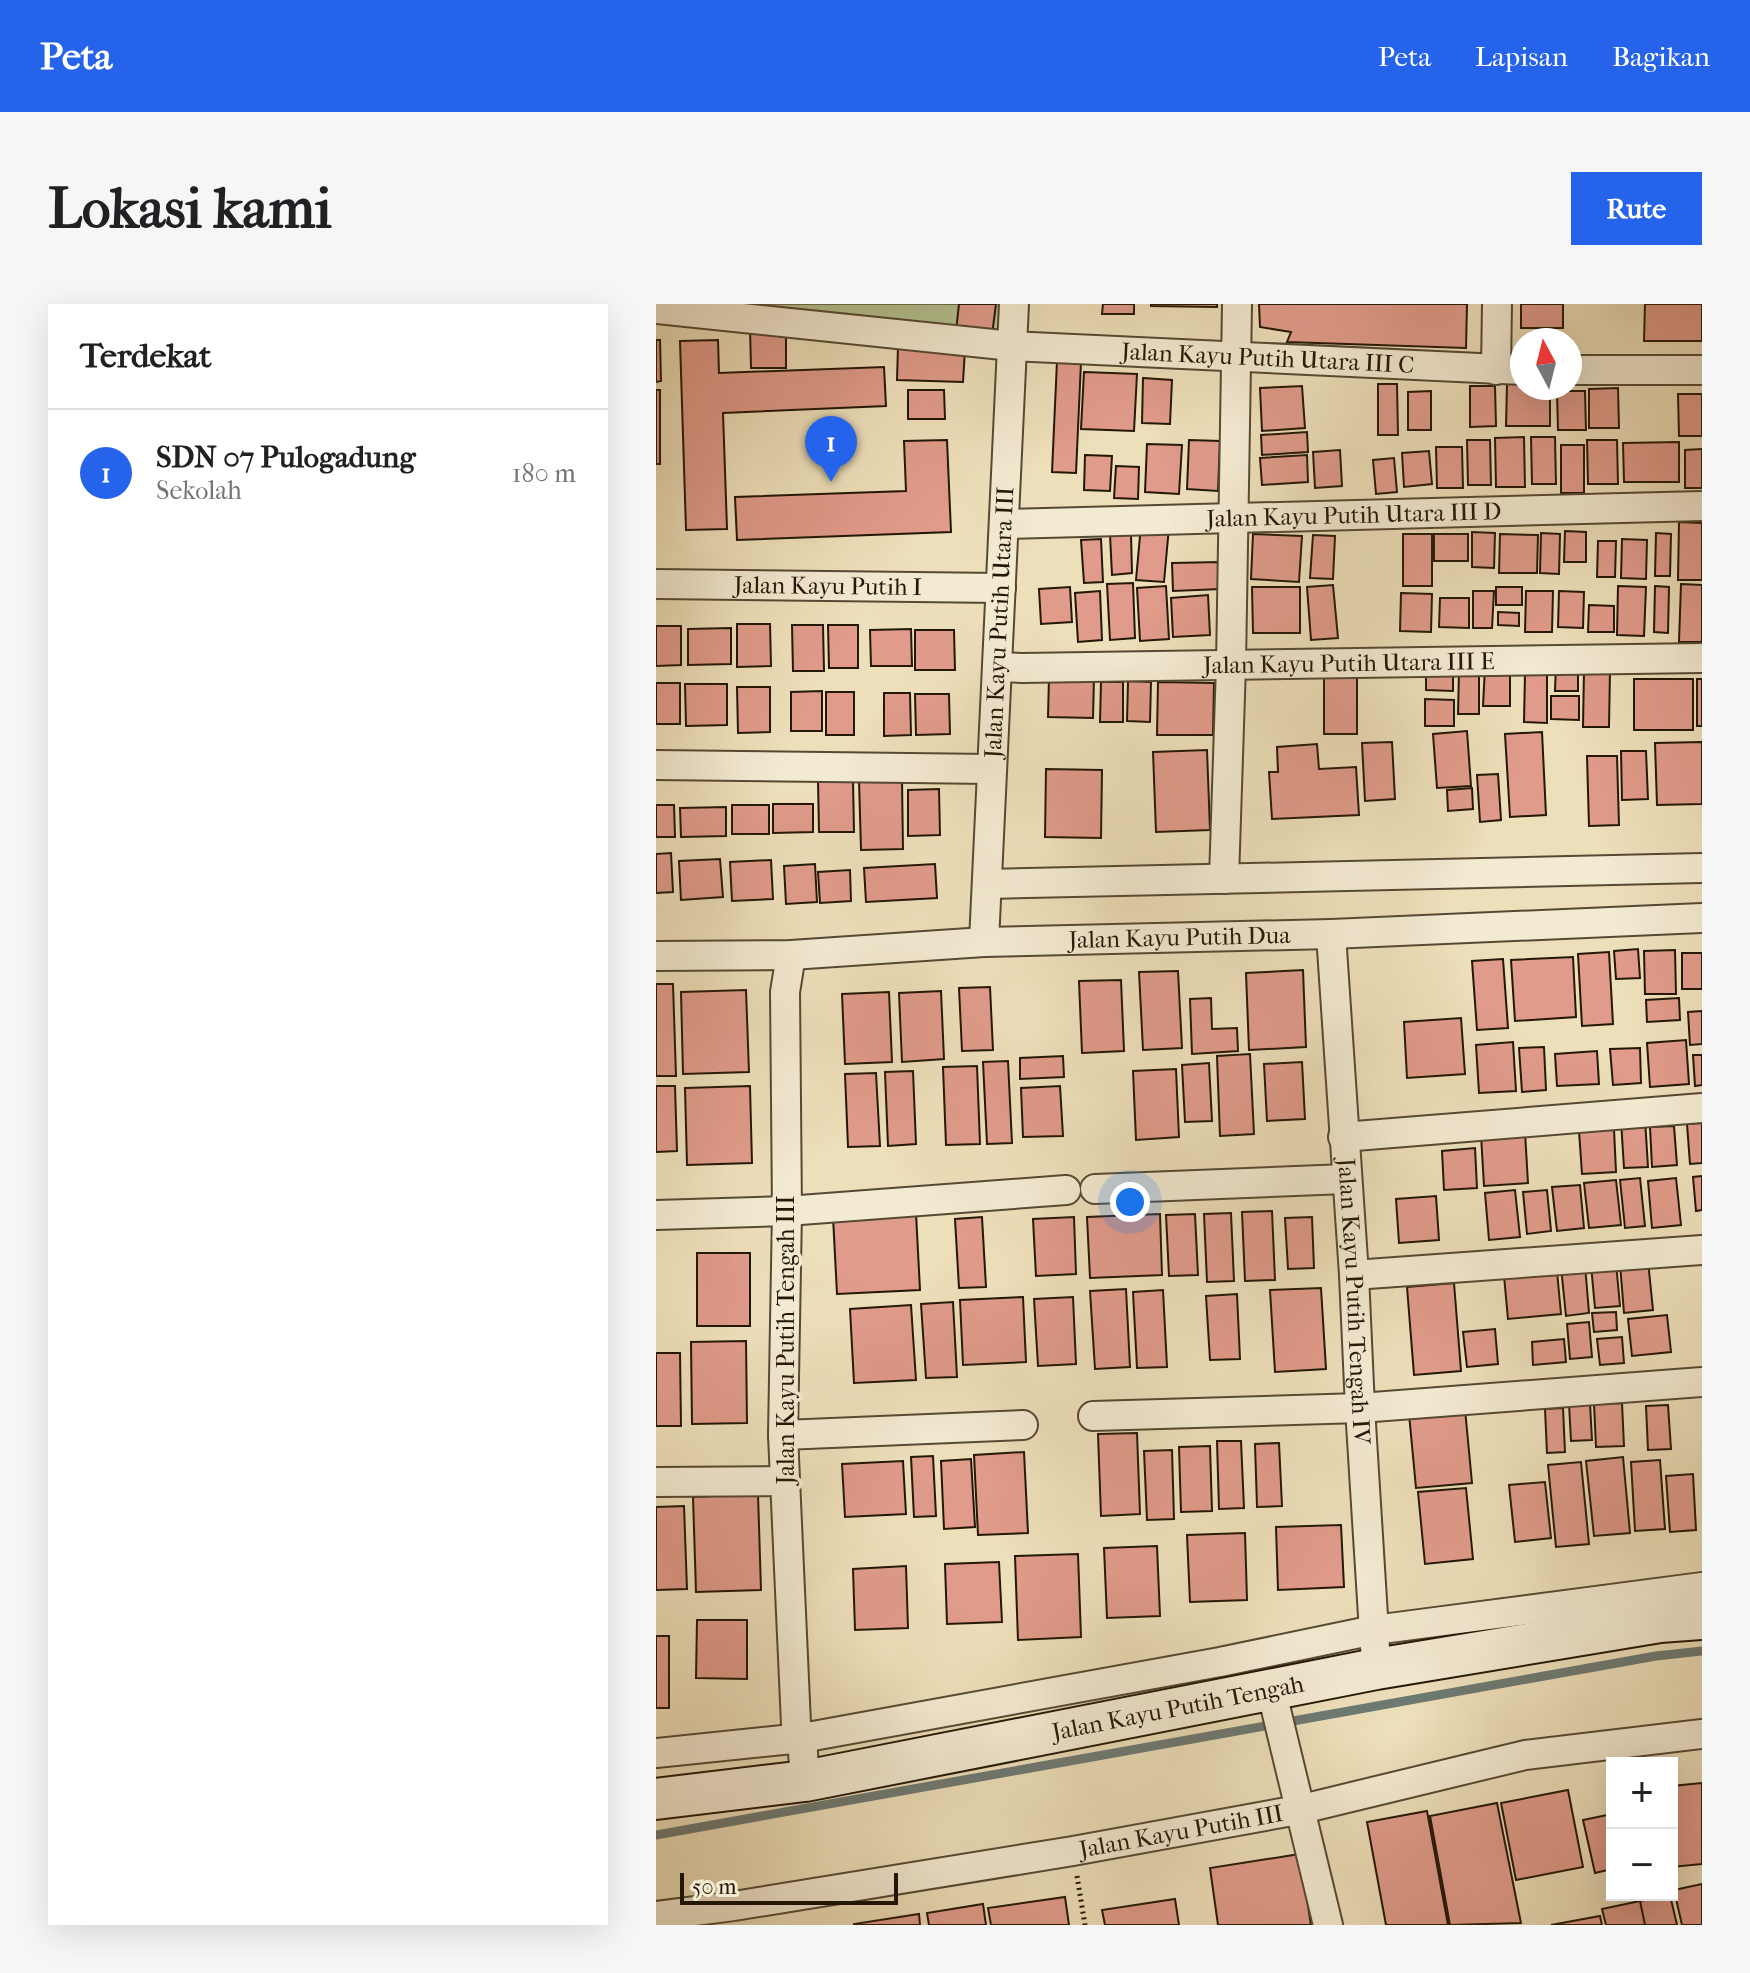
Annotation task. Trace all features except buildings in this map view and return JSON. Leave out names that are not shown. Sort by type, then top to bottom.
[{"type":"street","name":"Jalan Kayu Putih Utara III","points":[[984,942],[1014,304]]},
{"type":"street","points":[[1224,879],[1237,304]]},
{"type":"street","points":[[1497,304],[1509,370]]},
{"type":"street","name":"Jalan Kayu Putih Utara III C","points":[[656,309],[1012,346],[1509,370]]},
{"type":"street","points":[[1582,370],[1702,370]]},
{"type":"street","name":"Jalan Kayu Putih Utara III D","points":[[1004,524],[1702,506]]},
{"type":"street","name":"Jalan Kayu Putih I","points":[[656,584],[1001,588]]},
{"type":"street","name":"Jalan Kayu Putih Utara III E","points":[[997,667],[1702,658]]},
{"type":"street","points":[[656,765],[992,769]]},
{"type":"street","points":[[987,884],[1702,868]]},
{"type":"street","name":"Jalan Kayu Putih Dua","points":[[656,956],[791,955],[984,942],[1331,934],[1702,918]]},
{"type":"street","name":"Jalan Kayu Putih Tengah IV","points":[[1331,934],[1376,1669]]},
{"type":"street","name":"Jalan Kayu Putih Tengah III","points":[[791,955],[785,992],[787,1211],[783,1435],[799,1782]]},
{"type":"street","points":[[1343,1137],[1702,1108]]},
{"type":"street","points":[[1095,1189],[1346,1179]]},
{"type":"street","points":[[656,1215],[787,1211],[1066,1190]]},
{"type":"street","points":[[1354,1275],[1702,1250]]},
{"type":"street","points":[[1093,1416],[1360,1408],[1702,1382]]},
{"type":"street","points":[[783,1435],[1023,1425]]},
{"type":"street","points":[[656,1482],[784,1481]]},
{"type":"street","name":"Jalan Kayu Putih Tengah","points":[[656,1753],[796,1734],[1220,1662],[1374,1630],[1702,1587]]},
{"type":"street","name":"Jalan Kayu Putih Tengah","points":[[656,1799],[799,1782],[1274,1703],[1376,1669],[1660,1622],[1702,1619]]},
{"type":"street","points":[[1274,1703],[1328,1925]]},
{"type":"street","name":"Jalan Kayu Putih III","points":[[656,1916],[736,1916],[1298,1810],[1525,1755],[1702,1734]]},
{"type":"path","points":[[1073,1851],[1085,1925]]},
{"type":"green space","points":[[656,304],[1014,304],[1012,346]]},
{"type":"waterway","points":[[656,1835],[1656,1656],[1702,1651]]},
{"type":"place","name":"SDN 07 Pulogadung","points":[[831,482]]}]
